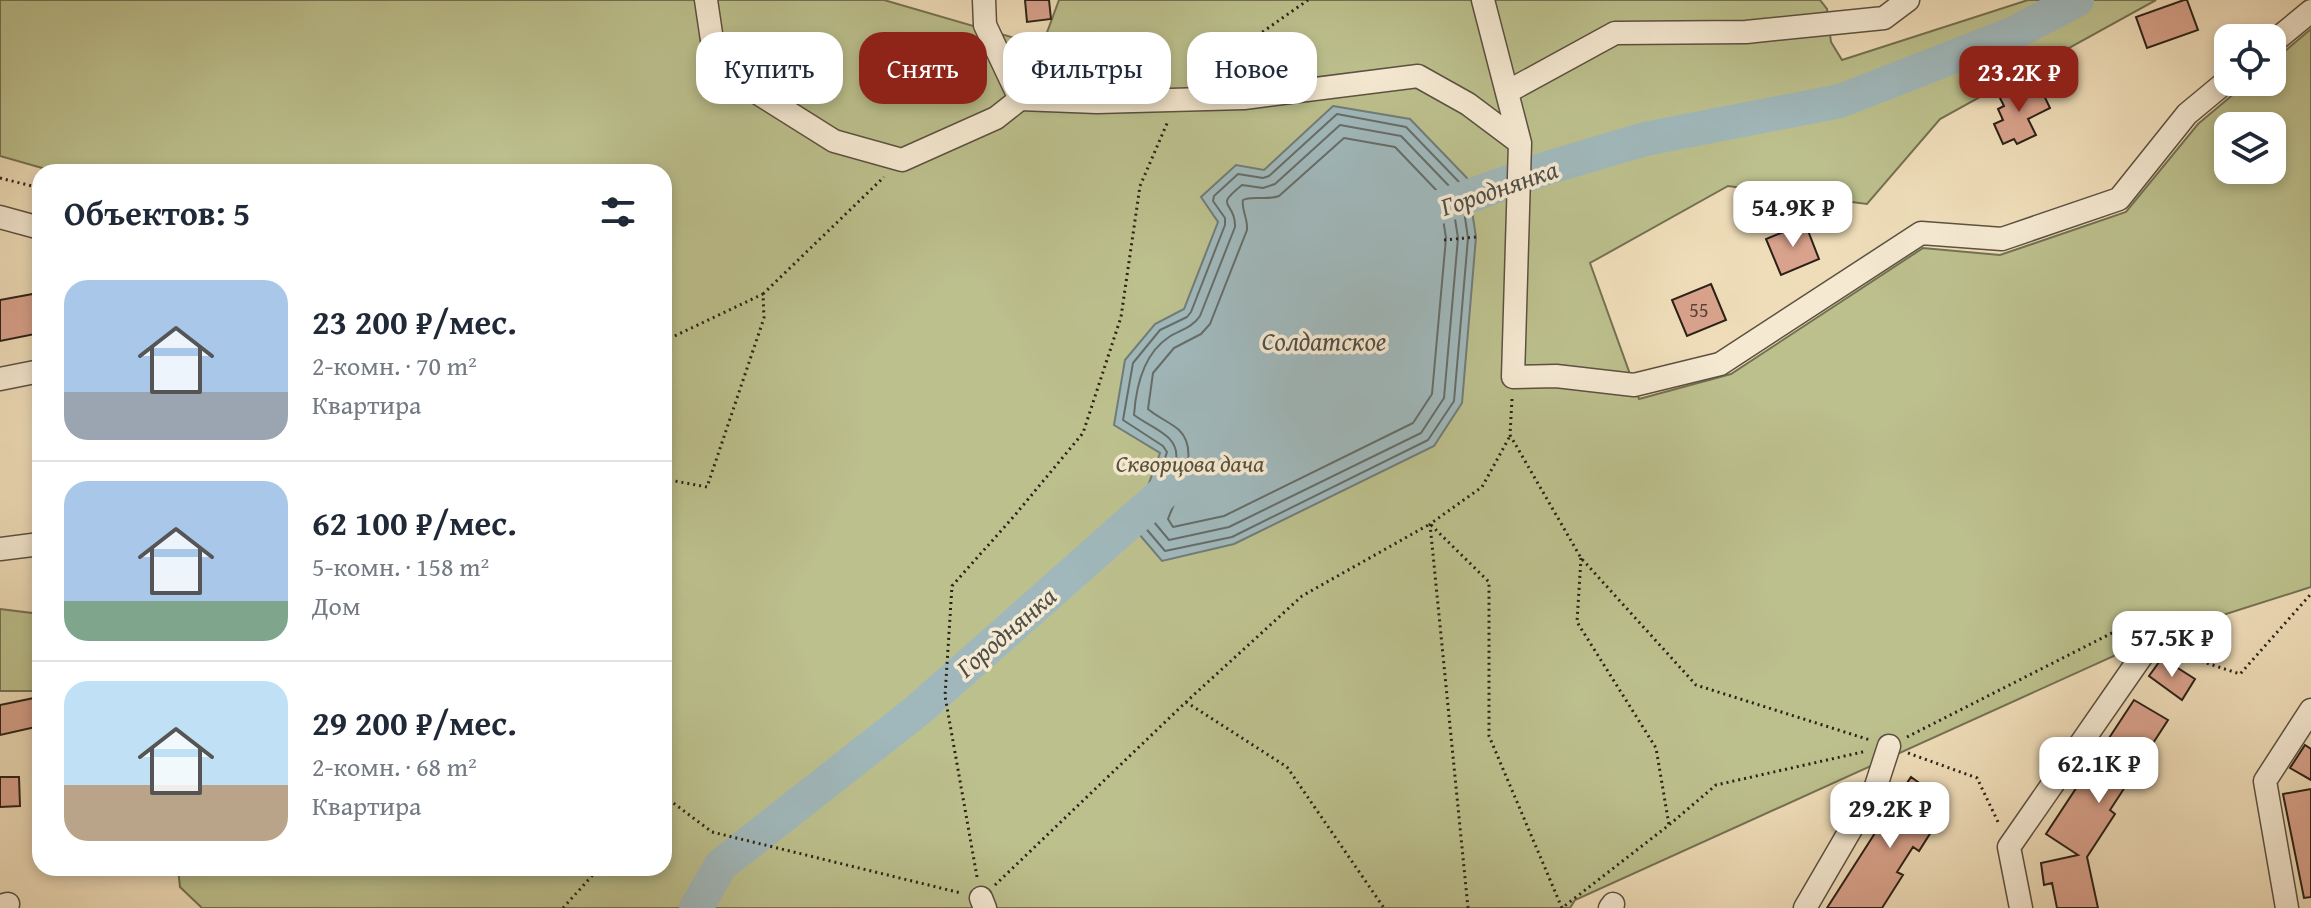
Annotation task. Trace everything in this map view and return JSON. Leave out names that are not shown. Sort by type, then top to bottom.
[{"type":"street","points":[[706,0],[716,67],[834,141],[902,160],[996,118],[1014,104]]},
{"type":"street","points":[[984,0],[985,25],[1003,63]]},
{"type":"street","points":[[1483,0],[1520,143],[1513,377],[1556,376],[1634,385],[1720,364],[1921,233],[2002,239],[2119,199],[2187,114],[2214,92]]},
{"type":"street","points":[[1507,92],[1615,33],[1746,32],[1884,18],[1908,0]]},
{"type":"street","points":[[2286,32],[2311,11]]},
{"type":"street","points":[[1171,100],[1244,98],[1418,76],[1468,104],[1520,143]]},
{"type":"street","points":[[0,217],[32,226]]},
{"type":"street","points":[[0,379],[32,373]]},
{"type":"street","points":[[0,549],[32,545]]},
{"type":"street","points":[[2021,908],[2009,847],[2150,644]]},
{"type":"street","points":[[2287,908],[2265,781],[2311,710]]},
{"type":"street","points":[[1805,908],[1876,786],[1889,746]]},
{"type":"path","points":[[983,903],[945,696],[952,586],[1083,433],[1121,317],[1140,186],[1178,100],[1261,33],[1308,0]]},
{"type":"path","points":[[672,337],[763,294],[902,160]]},
{"type":"path","points":[[0,178],[32,186]]},
{"type":"path","points":[[1444,240],[1476,237]]},
{"type":"path","points":[[672,480],[707,487],[764,318],[763,294]]},
{"type":"path","points":[[983,903],[1186,702],[1302,596],[1430,524],[1482,487],[1510,435],[1513,377]]},
{"type":"path","points":[[1510,435],[1581,558],[1696,685],[1889,746],[1977,778],[2009,847]]},
{"type":"path","points":[[1430,524],[1489,582],[1489,736],[1562,908],[1716,785],[1889,746],[2114,632],[2240,674],[2311,594]]},
{"type":"path","points":[[1430,524],[1468,908]]},
{"type":"path","points":[[1581,558],[1577,622],[1656,748],[1669,825]]},
{"type":"path","points":[[1186,702],[1287,767],[1384,908]]},
{"type":"path","points":[[672,802],[712,832],[983,903]]},
{"type":"path","points":[[563,908],[592,876]]},
{"type":"green space","name":"Скворцова дача","points":[[0,0],[884,0],[1003,35],[1003,104],[1171,104],[1171,32],[1047,32],[1059,0],[1820,0],[1827,9],[1831,42],[1842,60],[2028,0],[2156,0],[1940,119],[1867,204],[1728,186],[1590,263],[1639,399],[1731,374],[1923,248],[2000,255],[2126,212],[2198,124],[2231,96],[2286,96],[2286,50],[2311,29],[2311,587],[2160,635],[1575,900],[1570,908],[202,908],[180,887],[179,876],[672,876],[672,164],[32,164],[0,156]]},
{"type":"green space","points":[[0,609],[32,613],[32,691],[0,691]]},
{"type":"water","name":"Солдатское","points":[[1333,106],[1410,119],[1467,178],[1476,237],[1462,403],[1434,446],[1234,544],[1162,561],[1133,527],[1160,453],[1114,425],[1125,360],[1155,324],[1184,309],[1218,222],[1201,197],[1236,165],[1264,170]]},
{"type":"building","points":[[1025,0],[1049,0],[1051,19],[1027,22]]},
{"type":"building","points":[[2187,0],[2198,30],[2147,48],[2136,17]]},
{"type":"building","points":[[2016,83],[2023,97],[2041,89],[2050,108],[2028,119],[2036,135],[2017,144],[2014,139],[2003,144],[1994,124],[2003,120],[1998,109],[2004,106],[1997,92]]},
{"type":"building","points":[[1805,223],[1819,259],[1781,275],[1766,239]]},
{"type":"building","points":[[1711,284],[1726,320],[1687,336],[1672,300]]},
{"type":"building","points":[[32,294],[32,335],[0,341],[0,300]]},
{"type":"building","points":[[2162,658],[2195,679],[2182,700],[2149,676]]},
{"type":"building","points":[[32,698],[32,728],[0,735],[0,705]]},
{"type":"building","points":[[2134,700],[2168,720],[2148,751],[2154,755],[2133,787],[2127,784],[2110,810],[2115,814],[2087,857],[2098,908],[2057,908],[2052,883],[2044,885],[2041,863],[2078,855],[2046,834]]},
{"type":"building","points":[[2305,745],[2311,749],[2311,780],[2290,768]]},
{"type":"building","points":[[0,777],[19,777],[20,806],[0,807]]},
{"type":"building","points":[[1911,777],[1943,800],[1935,814],[1940,818],[1919,851],[1913,847],[1897,872],[1903,875],[1882,908],[1827,908],[1884,819],[1886,821],[1902,797],[1899,795]]},
{"type":"building","points":[[2311,789],[2311,897],[2304,898],[2283,794]]},
{"type":"waterway","name":"Городнянка","points":[[1429,213],[1547,168],[1645,139],[1840,101],[2014,33],[2077,0]]},
{"type":"waterway","name":"Городнянка","points":[[696,908],[721,865],[918,710],[1172,485]]}]
